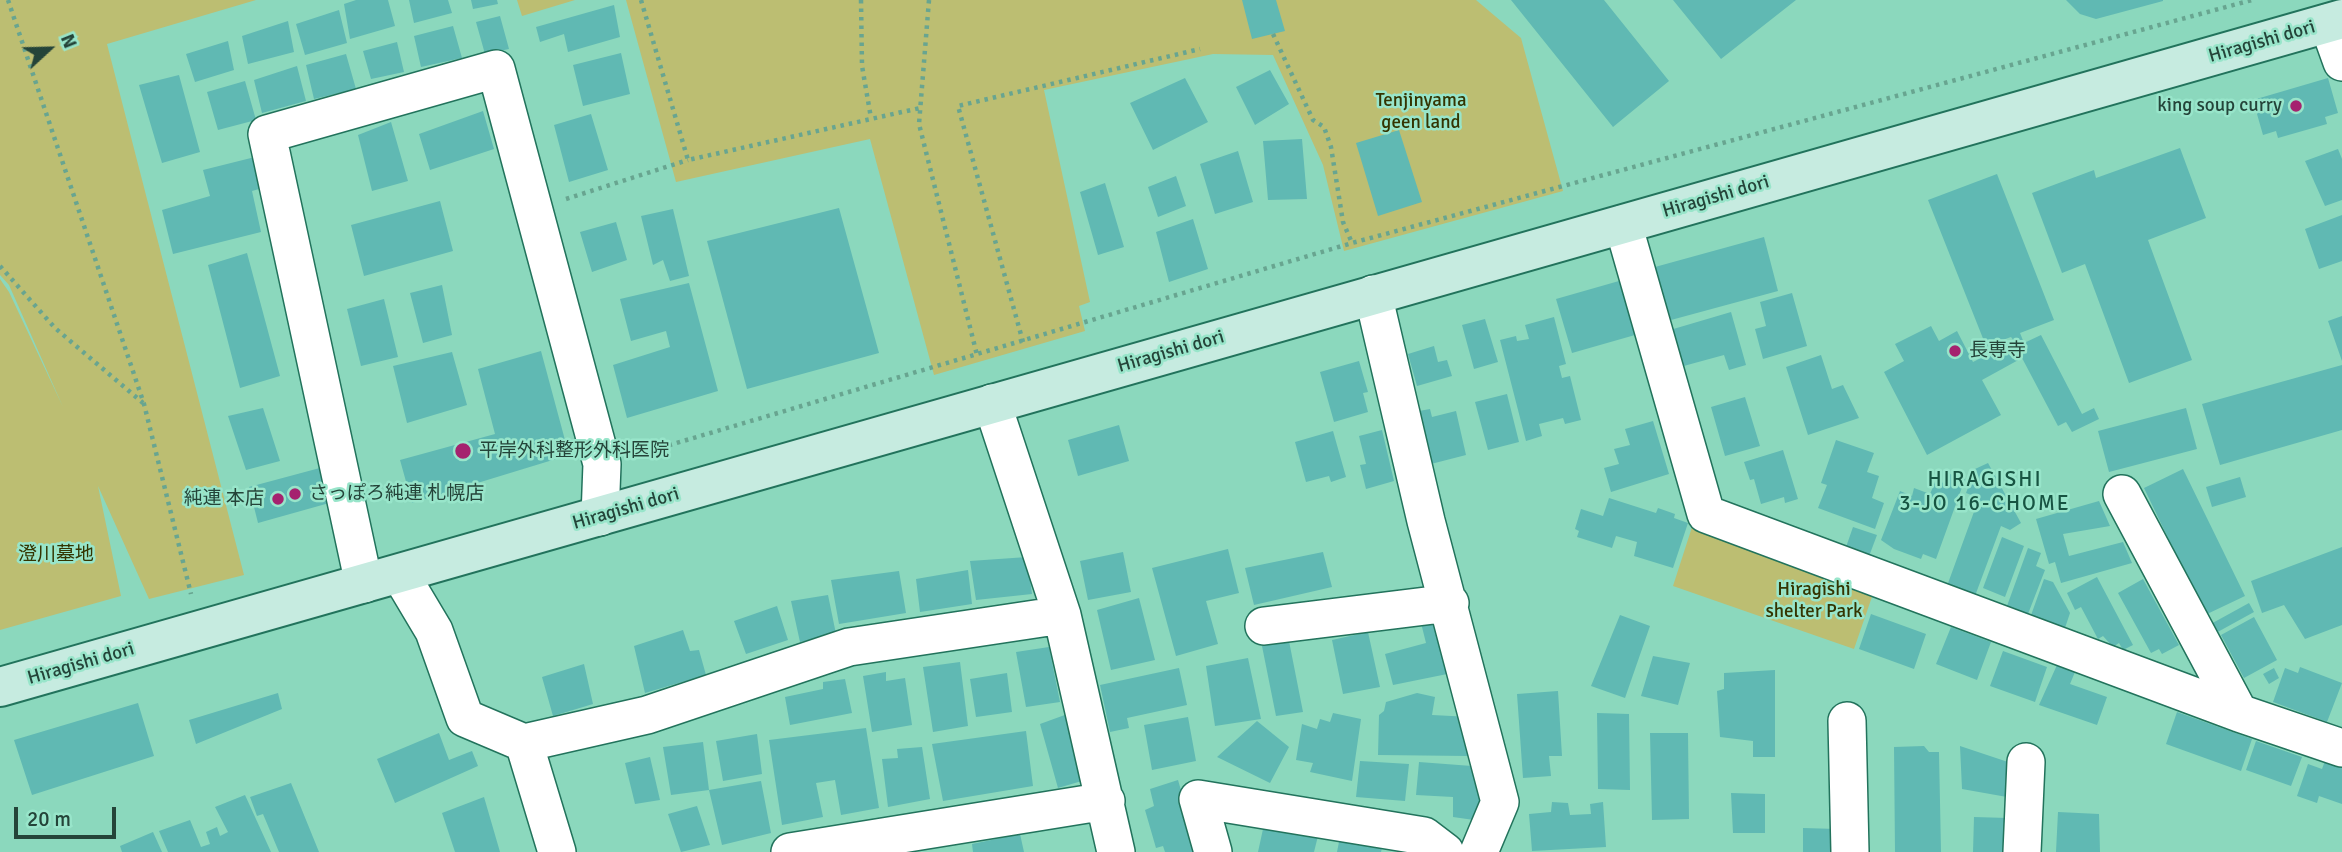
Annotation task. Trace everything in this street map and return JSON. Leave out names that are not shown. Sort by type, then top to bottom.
[{"type":"street","points":[[2335,21],[2342,62]]},
{"type":"street","name":"Hiragishi dori","points":[[0,687],[2335,21]]},
{"type":"street","points":[[364,584],[267,134],[496,69],[602,464],[600,517]]},
{"type":"street","points":[[1623,224],[1706,514],[2239,713],[2342,748]]},
{"type":"street","points":[[1373,294],[1426,521],[1450,603],[1500,802],[1479,852]]},
{"type":"street","points":[[992,403],[1062,615],[1116,852]]},
{"type":"street","points":[[2122,494],[2239,713]]},
{"type":"street","points":[[400,574],[433,631],[465,718],[524,743],[647,715],[849,647],[1062,615]]},
{"type":"street","points":[[1264,626],[1450,603]]},
{"type":"street","points":[[1847,721],[1850,852]]},
{"type":"street","points":[[524,743],[556,852]]},
{"type":"street","points":[[2022,852],[2026,762]]},
{"type":"street","points":[[1213,852],[1198,799],[1424,836],[1445,852]]},
{"type":"street","points":[[790,852],[1106,802]]},
{"type":"path","points":[[8,0],[144,404],[200,631]]},
{"type":"path","points":[[641,0],[688,160]]},
{"type":"path","points":[[862,0],[862,66],[871,118]]},
{"type":"path","points":[[929,0],[919,124],[977,356]]},
{"type":"path","points":[[602,464],[977,356],[1352,243],[2252,0]]},
{"type":"path","points":[[1273,34],[1312,120],[1324,127],[1331,147],[1343,222],[1352,243]]},
{"type":"path","points":[[1023,342],[958,106],[1200,49]]},
{"type":"path","points":[[535,209],[688,160],[920,107]]},
{"type":"path","points":[[0,266],[55,328],[144,404]]},
{"type":"green space","name":"澄川墓地","points":[[0,0],[256,0],[107,44],[244,575],[149,599],[98,486],[121,596],[0,630],[0,279],[9,292],[63,407],[9,285],[0,275]]},
{"type":"green space","points":[[517,0],[575,0],[522,16]]},
{"type":"green space","name":"Tenjinyama geen land","points":[[626,0],[1476,0],[1521,38],[1563,191],[1344,251],[1323,165],[1273,55],[1213,54],[1044,90],[1090,302],[1079,306],[1085,331],[934,375],[870,139],[676,182]]},
{"type":"green space","name":"Hiragishi shelter Park","points":[[1693,524],[1875,588],[1854,649],[1673,586]]},
{"type":"building","points":[[356,0],[388,0],[395,26],[350,39],[344,4]]},
{"type":"building","points":[[409,0],[448,0],[452,13],[414,23]]},
{"type":"building","points":[[471,0],[497,0],[498,4],[473,9]]},
{"type":"building","points":[[1242,0],[1276,0],[1285,31],[1252,39]]},
{"type":"building","points":[[1511,0],[1604,0],[1669,81],[1613,127]]},
{"type":"building","points":[[1673,0],[1796,0],[1721,59]]},
{"type":"building","points":[[2066,0],[2163,1],[2096,19],[2080,14]]},
{"type":"building","points":[[614,5],[620,37],[568,52],[564,34],[540,42],[536,27]]},
{"type":"building","points":[[339,10],[347,43],[305,55],[296,24]]},
{"type":"building","points":[[500,16],[509,49],[485,54],[476,22]]},
{"type":"building","points":[[288,21],[294,52],[248,64],[242,36]]},
{"type":"building","points":[[453,26],[462,58],[421,67],[414,36]]},
{"type":"building","points":[[228,41],[234,70],[195,82],[186,54]]},
{"type":"building","points":[[397,42],[404,72],[371,79],[363,51]]},
{"type":"building","points":[[621,53],[630,94],[583,106],[573,65]]},
{"type":"building","points":[[346,54],[356,89],[314,99],[306,65]]},
{"type":"building","points":[[297,66],[306,101],[262,113],[254,80]]},
{"type":"building","points":[[1270,70],[1289,104],[1255,125],[1236,87]]},
{"type":"building","points":[[179,75],[200,152],[162,163],[139,85]]},
{"type":"building","points":[[1185,78],[1208,122],[1153,150],[1130,103]]},
{"type":"building","name":"king soup curry","points":[[2328,78],[2338,113],[2325,117],[2327,124],[2278,138],[2276,131],[2263,135],[2253,100]]},
{"type":"building","points":[[245,81],[256,120],[218,130],[207,92]]},
{"type":"building","points":[[483,111],[494,149],[430,170],[419,134]]},
{"type":"building","points":[[591,114],[608,170],[569,182],[554,125]]},
{"type":"building","points":[[391,122],[408,181],[372,191],[358,135]]},
{"type":"building","points":[[1399,130],[1422,202],[1378,216],[1356,143]]},
{"type":"building","points":[[1302,139],[1307,199],[1268,200],[1263,141]]},
{"type":"building","points":[[2180,148],[2206,218],[2148,240],[2192,360],[2129,383],[2085,264],[2062,273],[2032,193],[2094,170],[2096,178]]},
{"type":"building","points":[[2338,149],[2342,159],[2342,200],[2325,206],[2305,161]]},
{"type":"building","points":[[1238,151],[1253,202],[1215,214],[1200,164]]},
{"type":"building","points":[[259,156],[266,187],[252,191],[261,232],[173,254],[162,210],[210,196],[203,170]]},
{"type":"building","points":[[1997,174],[2054,320],[2020,333],[2024,343],[2041,335],[2082,414],[2094,408],[2099,419],[2072,432],[2066,422],[2058,426],[2022,358],[1982,380],[2001,415],[1927,455],[1884,372],[1904,361],[1895,344],[1931,326],[1939,341],[1957,331],[1973,362],[2014,341],[2011,337],[1986,346],[1928,200]]},
{"type":"building","points":[[1176,176],[1186,206],[1158,217],[1148,187]]},
{"type":"building","points":[[1105,183],[1124,247],[1098,255],[1080,192]]},
{"type":"building","points":[[440,201],[453,251],[364,276],[351,225]]},
{"type":"building","points":[[839,208],[879,353],[747,389],[707,241]]},
{"type":"building","points":[[673,209],[689,276],[670,281],[663,260],[653,265],[641,216]]},
{"type":"building","points":[[2342,215],[2342,261],[2319,269],[2305,229]]},
{"type":"building","points":[[1193,219],[1208,269],[1169,282],[1156,232]]},
{"type":"building","points":[[616,222],[627,260],[592,272],[580,232]]},
{"type":"building","points":[[1764,237],[1778,291],[1671,320],[1655,267]]},
{"type":"building","points":[[247,253],[280,376],[240,388],[208,265]]},
{"type":"building","points":[[1619,281],[1635,335],[1572,353],[1556,299]]},
{"type":"building","points":[[689,283],[718,391],[627,418],[613,365],[670,347],[666,331],[631,341],[620,299]]},
{"type":"building","points":[[442,285],[452,335],[423,343],[410,293]]},
{"type":"building","points":[[1792,293],[1807,346],[1763,359],[1755,329],[1766,326],[1760,302]]},
{"type":"building","points":[[384,299],[398,357],[361,366],[347,309]]},
{"type":"building","points":[[1731,312],[1746,365],[1729,370],[1724,355],[1680,367],[1670,330]]},
{"type":"building","points":[[2342,316],[2342,361],[2328,321]]},
{"type":"building","points":[[1554,317],[1566,364],[1559,366],[1562,378],[1570,376],[1581,420],[1565,424],[1563,418],[1539,424],[1542,436],[1526,441],[1500,340],[1516,336],[1517,341],[1529,339],[1525,325]]},
{"type":"building","points":[[1485,319],[1498,362],[1474,369],[1462,325]]},
{"type":"building","points":[[1434,346],[1438,362],[1447,360],[1452,376],[1417,386],[1408,354]]},
{"type":"building","points":[[541,351],[569,455],[412,503],[400,460],[495,434],[478,369]]},
{"type":"building","points":[[452,352],[467,405],[407,423],[393,366]]},
{"type":"building","points":[[1821,355],[1832,389],[1843,385],[1859,418],[1808,435],[1786,367]]},
{"type":"building","points":[[1359,361],[1368,392],[1363,393],[1368,412],[1334,422],[1320,372]]},
{"type":"building","points":[[2342,365],[2342,430],[2220,465],[2202,404]]},
{"type":"building","points":[[1507,394],[1519,442],[1488,450],[1475,402]]},
{"type":"building","points":[[1745,397],[1760,446],[1725,456],[1711,407]]},
{"type":"building","points":[[263,408],[280,461],[246,470],[228,416]]},
{"type":"building","points":[[2186,408],[2197,449],[2109,472],[2098,431]]},
{"type":"building","points":[[1430,409],[1432,417],[1456,411],[1466,455],[1431,464],[1419,411]]},
{"type":"building","points":[[1653,421],[1669,474],[1611,492],[1604,468],[1619,464],[1614,449],[1630,445],[1625,429]]},
{"type":"building","points":[[1119,425],[1129,461],[1078,476],[1068,440]]},
{"type":"building","points":[[1382,430],[1394,481],[1366,489],[1360,465],[1366,464],[1359,436]]},
{"type":"building","points":[[1333,431],[1346,477],[1331,482],[1329,476],[1306,482],[1295,442]]},
{"type":"building","points":[[1836,440],[1874,453],[1867,472],[1879,476],[1872,498],[1884,503],[1875,529],[1818,508],[1827,485],[1821,483]]},
{"type":"building","points":[[1783,450],[1798,499],[1785,503],[1784,497],[1761,504],[1754,479],[1750,480],[1744,462]]},
{"type":"building","points":[[1988,463],[2021,523],[2010,530],[2001,526],[1975,596],[1947,586],[1979,498],[1966,493],[1975,469]]},
{"type":"building","name":"さっぽろ純連 札幌店","points":[[331,465],[340,500],[258,523],[249,487]]},
{"type":"building","points":[[2183,469],[2245,596],[2205,615],[2144,488]]},
{"type":"building","points":[[1950,474],[1965,479],[1936,559],[1923,554],[1921,559],[1894,549],[1881,540],[1900,491],[1912,496],[1914,488],[1930,494],[1936,480],[1946,484]]},
{"type":"building","points":[[2240,477],[2246,497],[2212,507],[2206,487]]},
{"type":"building","points":[[1609,498],[1656,513],[1658,508],[1675,514],[1674,518],[1688,523],[1673,568],[1634,556],[1637,542],[1616,536],[1612,548],[1577,537],[1579,531],[1575,529],[1581,509],[1603,516]]},
{"type":"building","points":[[2099,501],[2110,526],[2063,534],[2069,556],[2123,542],[2132,563],[2061,583],[2055,562],[2049,564],[2036,519]]},
{"type":"building","points":[[1853,527],[1877,535],[1868,559],[1845,550]]},
{"type":"building","points":[[2002,537],[2024,546],[2005,597],[1983,588]]},
{"type":"building","points":[[2342,547],[2342,625],[2305,639],[2284,605],[2262,613],[2251,581]]},
{"type":"building","points":[[2028,548],[2041,553],[2036,566],[2045,570],[2028,614],[2007,606]]},
{"type":"building","points":[[1228,549],[1239,593],[1206,601],[1218,644],[1176,656],[1152,568]]},
{"type":"building","points":[[1123,552],[1131,592],[1088,600],[1080,561]]},
{"type":"building","points":[[1323,552],[1332,587],[1254,605],[1245,568]]},
{"type":"building","points":[[1027,557],[1032,594],[976,600],[970,561]]},
{"type":"building","points":[[968,570],[972,604],[920,612],[916,579]]},
{"type":"building","points":[[899,571],[906,613],[839,624],[831,580]]},
{"type":"building","points":[[2097,577],[2133,645],[2123,650],[2119,643],[2113,647],[2103,636],[2098,639],[2081,607],[2075,610],[2067,593]]},
{"type":"building","points":[[2044,579],[2053,582],[2070,613],[2064,631],[2030,618]]},
{"type":"building","points":[[2143,579],[2179,645],[2162,654],[2159,649],[2151,653],[2118,593]]},
{"type":"building","points":[[828,595],[836,634],[800,642],[791,601]]},
{"type":"building","points":[[1139,598],[1155,660],[1111,670],[1097,610]]},
{"type":"building","points":[[2249,603],[2254,612],[2214,634],[2209,625]]},
{"type":"building","points":[[777,606],[788,640],[746,654],[734,621]]},
{"type":"building","points":[[1871,614],[1926,634],[1914,669],[1859,649]]},
{"type":"building","points":[[1620,615],[1650,626],[1625,698],[1591,686]]},
{"type":"building","points":[[2254,617],[2277,660],[2244,678],[2221,635]]},
{"type":"building","points":[[1450,618],[1462,671],[1393,685],[1385,654],[1426,643],[1421,623]]},
{"type":"building","points":[[1951,627],[1991,642],[1977,680],[1936,664]]},
{"type":"building","points":[[683,630],[690,651],[699,650],[706,675],[645,693],[634,646]]},
{"type":"building","points":[[1368,632],[1380,687],[1343,694],[1332,640]]},
{"type":"building","points":[[1289,641],[1303,712],[1276,716],[1262,646]]},
{"type":"building","points":[[1049,647],[1060,702],[1026,707],[1016,652]]},
{"type":"building","points":[[2003,651],[2047,667],[2035,702],[1990,686]]},
{"type":"building","points":[[1653,656],[1690,663],[1678,705],[1641,696]]},
{"type":"building","points":[[1248,658],[1261,719],[1215,726],[1206,666]]},
{"type":"building","points":[[960,662],[968,726],[933,732],[923,667]]},
{"type":"building","points":[[584,664],[593,704],[553,716],[542,677]]},
{"type":"building","points":[[2057,665],[2075,672],[2070,684],[2107,697],[2097,725],[2039,705]]},
{"type":"building","points":[[2300,667],[2342,683],[2327,722],[2273,702],[2285,668],[2298,673]]},
{"type":"building","points":[[1179,668],[1187,705],[1127,718],[1129,728],[1110,732],[1100,685]]},
{"type":"building","points":[[2274,668],[2279,678],[2269,684],[2263,674]]},
{"type":"building","points":[[1775,670],[1775,757],[1753,757],[1753,741],[1720,737],[1717,691],[1724,689],[1724,673]]},
{"type":"building","points":[[886,672],[886,681],[905,678],[912,725],[872,732],[863,676]]},
{"type":"building","points":[[1007,673],[1012,712],[976,717],[970,679]]},
{"type":"building","points":[[845,679],[852,713],[790,725],[785,697],[823,689],[823,682]]},
{"type":"building","points":[[1558,691],[1562,756],[1549,756],[1551,776],[1523,778],[1517,694]]},
{"type":"building","points":[[278,693],[282,709],[196,744],[189,720]]},
{"type":"building","points":[[1417,693],[1435,697],[1432,715],[1471,717],[1468,756],[1378,755],[1379,715],[1384,711],[1386,702]]},
{"type":"building","points":[[138,703],[154,756],[32,795],[14,740]]},
{"type":"building","points":[[1073,712],[1092,778],[1058,788],[1040,724]]},
{"type":"building","points":[[2177,712],[2252,739],[2241,771],[2166,744]]},
{"type":"building","points":[[1333,713],[1361,719],[1352,781],[1310,772],[1313,763],[1296,760],[1302,724],[1317,729],[1320,719],[1330,722]]},
{"type":"building","points":[[1597,713],[1629,714],[1630,790],[1598,789]]},
{"type":"building","points":[[1188,717],[1196,761],[1152,770],[1144,725]]},
{"type":"building","points":[[1257,721],[1289,747],[1270,783],[1217,757]]},
{"type":"building","points":[[866,728],[879,808],[841,815],[835,780],[816,783],[823,817],[782,825],[769,740]]},
{"type":"building","points":[[1026,731],[1033,786],[943,801],[932,744]]},
{"type":"building","points":[[439,733],[449,760],[472,751],[478,766],[395,803],[377,759]]},
{"type":"building","points":[[1650,733],[1688,733],[1689,819],[1652,820]]},
{"type":"building","points":[[757,734],[762,774],[723,781],[716,741]]},
{"type":"building","points":[[2256,741],[2302,757],[2291,786],[2246,770]]},
{"type":"building","points":[[703,742],[709,790],[671,795],[663,747]]},
{"type":"building","points":[[1924,746],[1929,752],[1939,752],[1941,852],[1895,852],[1894,747]]},
{"type":"building","points":[[1960,746],[2008,762],[2007,797],[1962,789]]},
{"type":"building","points":[[922,747],[930,799],[888,807],[882,759],[898,758],[897,749]]},
{"type":"building","points":[[650,757],[660,800],[635,804],[625,763]]},
{"type":"building","points":[[1360,761],[1409,764],[1405,801],[1356,797]]},
{"type":"building","points":[[2325,761],[2342,767],[2342,804],[2319,796],[2317,803],[2297,796],[2308,764],[2322,769]]},
{"type":"building","points":[[1419,762],[1485,767],[1481,821],[1453,817],[1453,797],[1416,795]]},
{"type":"building","points":[[1178,780],[1199,852],[1165,852],[1163,846],[1156,848],[1145,810],[1154,806],[1150,789]]},
{"type":"building","points":[[761,781],[771,833],[722,845],[709,790]]},
{"type":"building","points":[[291,783],[319,852],[279,852],[263,814],[257,816],[250,797]]},
{"type":"building","points":[[1731,793],[1765,794],[1765,833],[1733,833]]},
{"type":"building","points":[[245,795],[271,852],[168,852],[159,831],[190,820],[201,847],[210,844],[206,832],[217,827],[220,836],[228,832],[215,807]]},
{"type":"building","points":[[484,797],[500,852],[455,852],[442,813]]},
{"type":"building","points":[[1552,802],[1568,803],[1570,815],[1591,814],[1590,804],[1603,802],[1606,847],[1532,851],[1529,814],[1551,812]]},
{"type":"building","points":[[697,806],[710,845],[681,852],[668,814]]},
{"type":"building","points":[[2058,812],[2099,814],[2100,852],[2056,852]]},
{"type":"building","points":[[1974,817],[2008,818],[2009,852],[1973,852]]},
{"type":"building","points":[[1265,820],[1318,836],[1314,852],[1258,852]]},
{"type":"building","points":[[1342,827],[1384,840],[1381,852],[1337,852]]},
{"type":"building","points":[[1803,828],[1837,829],[1837,852],[1803,852]]},
{"type":"building","points":[[153,832],[162,852],[122,852],[120,846]]},
{"type":"building","points":[[1020,834],[1024,852],[973,852],[972,844]]},
{"type":"place","name":"king soup curry","points":[[2296,106]]},
{"type":"place","name":"長専寺","points":[[1955,351]]},
{"type":"place","name":"平岸外科整形外科医院","points":[[463,451]]},
{"type":"place","name":"さっぽろ純連 札幌店","points":[[295,494]]},
{"type":"place","name":"純連 本店","points":[[278,499]]},
{"type":"district","name":"HIRAGISHI 3-JO 16-CHOME","points":[[1985,492]]}]
